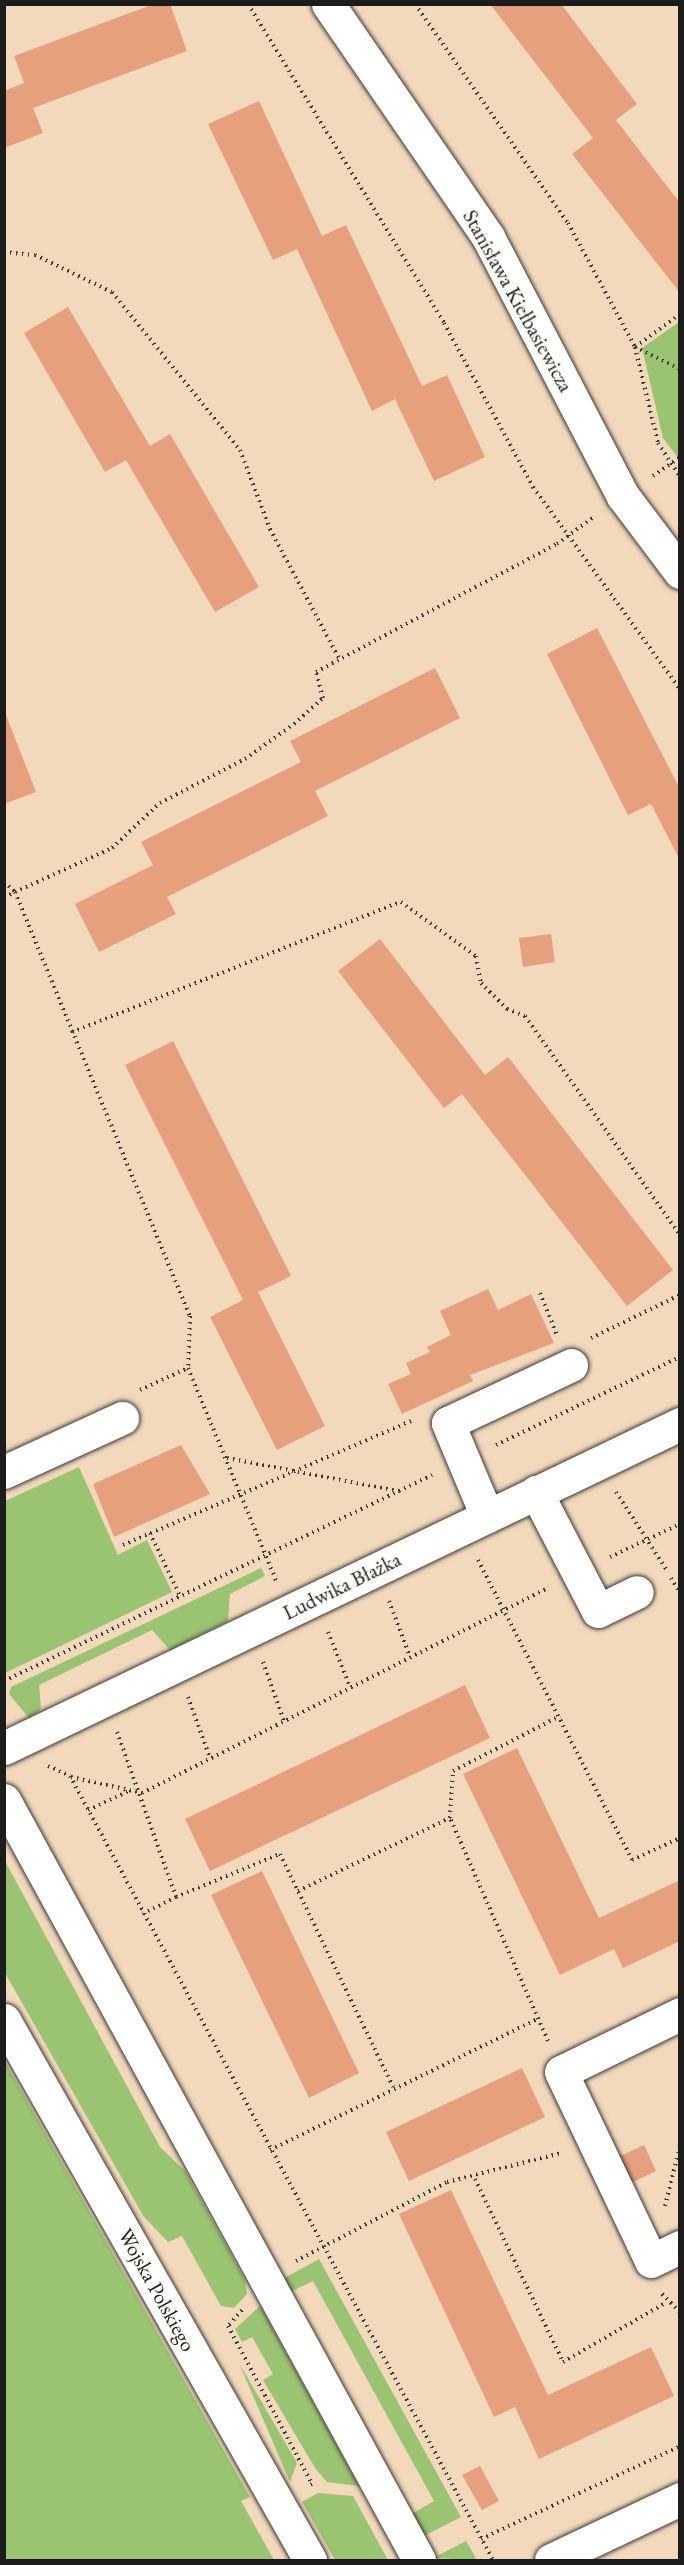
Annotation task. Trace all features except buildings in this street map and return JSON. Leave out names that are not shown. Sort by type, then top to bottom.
[{"type":"street","name":"Stanisława Kiełbasiewicza","points":[[328,4],[488,237],[623,496],[680,572]]},
{"type":"street","points":[[473,1522],[462,1461],[448,1423],[578,1353]]},
{"type":"street","points":[[4,1472],[122,1418]]},
{"type":"street","name":"Ludwika Błażka","points":[[16,1743],[680,1424]]},
{"type":"street","points":[[536,1492],[580,1572],[598,1611],[638,1592]]},
{"type":"street","points":[[4,1800],[419,2560]]},
{"type":"street","points":[[680,2014],[561,2072],[651,2261],[680,2247]]},
{"type":"street","name":"Wojska Polskiego","points":[[4,2019],[310,2560]]},
{"type":"street","points":[[551,2560],[680,2499]]},
{"type":"path","points":[[248,4],[444,323],[533,487],[570,534],[680,689]]},
{"type":"path","points":[[415,4],[568,223],[635,347],[658,443],[669,464],[680,477]]},
{"type":"path","points":[[4,252],[35,255],[112,292],[240,450],[270,529],[340,660]]},
{"type":"path","points":[[635,347],[680,314]]},
{"type":"path","points":[[635,347],[680,369]]},
{"type":"path","points":[[4,897],[112,848],[160,803],[245,759],[323,698],[316,672],[570,534],[680,457]]},
{"type":"path","points":[[4,882],[15,892],[190,1316],[188,1368],[266,1555],[302,1606],[350,1687]]},
{"type":"path","points":[[72,1032],[401,902],[476,956],[481,983],[507,1009],[525,1016],[680,1235]]},
{"type":"path","points":[[578,1353],[680,1295]]},
{"type":"path","points":[[4,1681],[680,1357]]},
{"type":"path","points":[[123,1545],[243,1497],[425,1414]]},
{"type":"path","points":[[226,1458],[400,1491]]},
{"type":"path","points":[[597,1464],[649,1539],[680,1593]]},
{"type":"path","points":[[473,1522],[506,1609],[632,1860],[680,1838]]},
{"type":"path","points":[[16,1743],[41,1763],[70,1776],[142,1793],[680,1524]]},
{"type":"path","points":[[150,1533],[180,1596]]},
{"type":"path","points":[[376,1570],[410,1657]]},
{"type":"path","points":[[252,1630],[284,1721]]},
{"type":"path","points":[[177,1666],[210,1758]]},
{"type":"path","points":[[104,1701],[142,1793],[176,1898]]},
{"type":"path","points":[[560,1716],[453,1771],[450,1818],[561,2072]]},
{"type":"path","points":[[70,1776],[321,2246],[493,2560]]},
{"type":"path","points":[[88,1810],[131,1790]]},
{"type":"path","points":[[298,1891],[450,1818]]},
{"type":"path","points":[[143,1914],[280,1854],[393,2087]]},
{"type":"path","points":[[270,2150],[393,2087],[539,2018]]},
{"type":"path","points":[[277,2502],[312,2484],[228,2326],[268,2282],[321,2246],[447,2182],[475,2179],[594,2144]]},
{"type":"path","points":[[475,2179],[563,2362],[665,2303]]},
{"type":"path","points":[[481,2539],[680,2446]]},
{"type":"green space","points":[[679,322],[679,459],[663,438],[642,348]]},
{"type":"green space","points":[[79,1467],[118,1555],[147,1540],[172,1592],[5,1673],[5,1501]]},
{"type":"green space","points":[[261,1568],[265,1576],[230,1594],[228,1621],[170,1650],[152,1630],[39,1685],[41,1709],[29,1718],[9,1694],[11,1687]]},
{"type":"green space","points":[[5,1861],[160,2147],[185,2171],[245,2280],[247,2294],[234,2308],[221,2306],[182,2236],[168,2242],[144,2217],[5,1973]]},
{"type":"green space","points":[[4,2060],[250,2497],[241,2501],[274,2560],[5,2560]]},
{"type":"green space","points":[[319,2259],[461,2517],[422,2537],[410,2515],[434,2501],[313,2281],[288,2293],[281,2280]]},
{"type":"green space","points":[[260,2306],[359,2486],[327,2482],[315,2468],[263,2380],[273,2374],[252,2337],[242,2342],[235,2329]]},
{"type":"green space","points":[[239,2363],[297,2463],[290,2482]]},
{"type":"green space","points":[[318,2493],[353,2496],[388,2560],[335,2560],[302,2502]]},
{"type":"green space","points":[[466,2541],[477,2560],[433,2558]]}]
